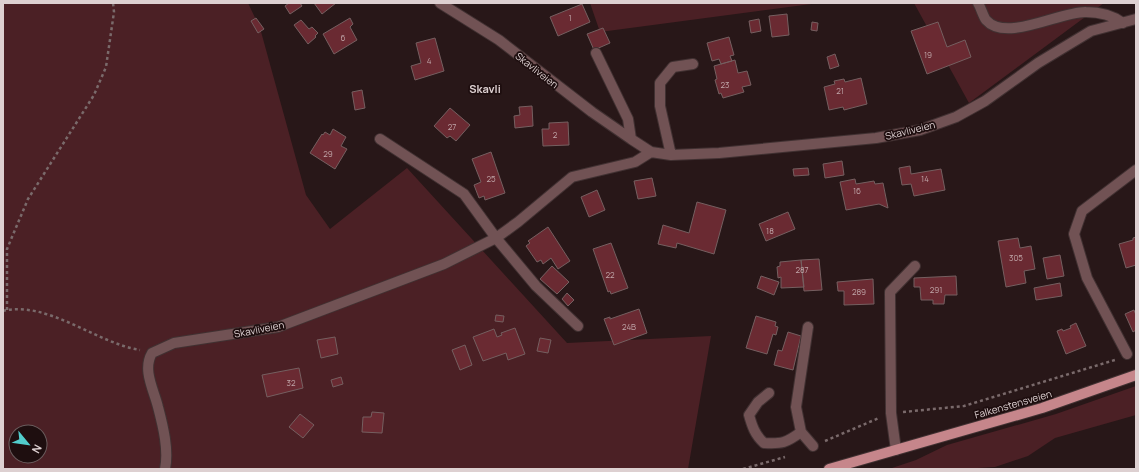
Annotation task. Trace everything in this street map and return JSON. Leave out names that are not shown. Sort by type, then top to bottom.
[{"type":"main road","name":"Falkenstensveien","points":[[829,469],[1042,408],[1136,375]]},
{"type":"street","name":"Skavliveien","points":[[440,3],[499,40],[592,112],[651,152],[671,155],[719,153],[876,138],[920,130],[956,117],[985,101],[1038,63],[1091,31],[1136,19]]},
{"type":"street","points":[[978,3],[986,19],[994,25],[1004,28],[1024,26],[1085,12],[1107,14],[1123,23]]},
{"type":"street","points":[[596,53],[628,119],[632,139]]},
{"type":"street","points":[[671,155],[660,106],[660,83],[673,67],[692,64]]},
{"type":"street","points":[[380,140],[464,194],[496,238],[536,286],[578,326]]},
{"type":"street","name":"Skavliveien","points":[[152,353],[174,343],[278,327],[444,264],[496,238],[518,222],[572,177],[635,162],[651,152]]},
{"type":"street","points":[[1127,354],[1087,278],[1074,234],[1082,212],[1136,170]]},
{"type":"street","points":[[896,450],[891,413],[890,292],[915,266]]},
{"type":"street","points":[[808,327],[796,406],[801,432],[813,446]]},
{"type":"street","points":[[152,353],[148,365],[149,375],[159,409],[166,448],[165,469]]},
{"type":"street","points":[[769,393],[758,402],[749,415],[752,428],[758,438],[764,443],[781,444],[789,441],[801,432]]},
{"type":"path","points":[[113,3],[114,12],[106,67],[94,95],[28,199],[7,249],[5,310],[26,310],[48,315],[114,344],[152,353]]},
{"type":"path","points":[[813,446],[891,413],[964,406],[1110,363],[1127,354]]},
{"type":"path","points":[[743,469],[788,456]]},
{"type":"shaded area","points":[[3,3],[248,3],[260,28],[306,195],[330,229],[407,168],[567,343],[711,336],[688,469],[3,469]]},
{"type":"shaded area","points":[[590,3],[819,3],[600,32]]},
{"type":"shaded area","points":[[914,3],[1104,3],[969,103]]},
{"type":"shaded area","points":[[1136,386],[1136,415],[1055,438],[1028,456],[995,467],[961,469],[889,469],[916,460],[947,445],[1056,414]]},
{"type":"building","points":[[289,3],[300,3],[302,6],[290,14],[285,6]]},
{"type":"building","points":[[314,3],[336,3],[322,14]]},
{"type":"building","points":[[582,4],[590,22],[558,36],[550,17]]},
{"type":"building","points":[[787,14],[789,35],[772,37],[769,16]]},
{"type":"building","points":[[256,18],[264,29],[258,33],[251,21]]},
{"type":"building","points":[[350,18],[353,24],[350,27],[357,40],[334,54],[323,34]]},
{"type":"building","points":[[759,19],[761,31],[751,33],[749,21]]},
{"type":"building","points":[[301,20],[309,29],[312,27],[318,33],[315,36],[316,37],[308,44],[294,25]]},
{"type":"building","points":[[812,22],[818,23],[817,31],[811,30]]},
{"type":"building","points":[[938,22],[947,47],[965,40],[971,57],[927,74],[911,31]]},
{"type":"building","points":[[603,28],[610,43],[594,50],[587,34]]},
{"type":"building","points":[[729,37],[734,55],[730,56],[732,61],[721,64],[719,59],[712,61],[707,43]]},
{"type":"building","points":[[435,38],[444,71],[415,80],[411,66],[421,63],[416,43]]},
{"type":"building","points":[[835,54],[839,66],[830,69],[827,57]]},
{"type":"building","points":[[735,60],[738,73],[747,71],[751,85],[742,87],[744,92],[723,98],[721,93],[719,94],[715,80],[717,79],[714,66]]},
{"type":"building","points":[[861,78],[867,104],[844,110],[843,107],[829,110],[824,87],[835,84],[834,81],[844,79],[845,82]]},
{"type":"building","points":[[362,90],[365,108],[355,110],[352,92]]},
{"type":"building","points":[[532,106],[533,126],[515,128],[514,116],[520,115],[519,107]]},
{"type":"building","points":[[450,108],[470,125],[456,141],[450,136],[447,138],[434,126]]},
{"type":"building","points":[[568,122],[569,145],[543,146],[542,129],[549,129],[549,123]]},
{"type":"building","points":[[333,129],[346,137],[341,146],[347,149],[335,169],[310,153],[322,134],[323,135],[325,132],[330,135]]},
{"type":"building","points":[[491,152],[505,193],[485,200],[484,196],[479,198],[474,185],[481,182],[472,159]]},
{"type":"building","points":[[842,161],[844,175],[825,178],[823,164]]},
{"type":"building","points":[[910,166],[911,174],[941,169],[945,190],[914,196],[911,184],[902,185],[899,168]]},
{"type":"building","points":[[808,168],[809,175],[794,176],[793,169]]},
{"type":"building","points":[[652,178],[656,196],[638,199],[634,181]]},
{"type":"building","points":[[855,179],[856,184],[874,181],[875,184],[883,183],[888,208],[879,204],[846,210],[840,182]]},
{"type":"building","points":[[597,190],[605,210],[589,217],[581,197]]},
{"type":"building","points":[[697,202],[726,210],[714,254],[677,243],[676,248],[658,244],[663,225],[689,233]]},
{"type":"building","points":[[788,212],[795,229],[766,241],[759,224]]},
{"type":"building","points":[[548,227],[570,261],[558,269],[551,258],[543,264],[541,260],[537,262],[526,246],[530,243],[528,241]]},
{"type":"building","points":[[1136,237],[1136,265],[1126,268],[1119,244],[1133,240],[1133,238]]},
{"type":"building","points":[[1018,238],[1020,248],[1031,246],[1035,269],[1024,271],[1026,283],[1006,287],[998,241]]},
{"type":"building","points":[[611,243],[628,288],[611,294],[610,291],[608,292],[593,249]]},
{"type":"building","points":[[1060,255],[1064,276],[1047,279],[1043,258]]},
{"type":"building","points":[[819,259],[822,290],[804,291],[801,260]]},
{"type":"building","points":[[801,260],[804,287],[781,288],[781,277],[778,278],[777,267],[780,266],[780,262]]},
{"type":"building","points":[[552,266],[569,282],[557,294],[540,279]]},
{"type":"building","points":[[761,276],[779,282],[774,295],[757,288]]},
{"type":"building","points":[[956,276],[957,295],[945,295],[944,304],[933,304],[933,300],[921,300],[920,287],[914,287],[914,278]]},
{"type":"building","points":[[873,279],[874,304],[844,305],[844,291],[838,291],[837,282]]},
{"type":"building","points":[[1060,283],[1062,296],[1036,300],[1034,288]]},
{"type":"building","points":[[567,293],[574,300],[568,306],[562,299]]},
{"type":"building","points":[[639,309],[647,333],[614,345],[604,319],[610,317],[610,319]]},
{"type":"building","points":[[1134,310],[1136,315],[1136,330],[1133,332],[1125,314]]},
{"type":"building","points":[[496,315],[504,316],[503,322],[495,321]]},
{"type":"building","points":[[756,316],[776,322],[775,326],[778,327],[776,335],[773,334],[767,354],[746,348]]},
{"type":"building","points":[[1076,323],[1086,346],[1066,354],[1057,331],[1062,329],[1063,331],[1071,328],[1070,326]]},
{"type":"building","points":[[515,328],[525,354],[508,360],[506,353],[483,361],[473,337],[494,329],[497,337],[502,335],[501,333]]},
{"type":"building","points":[[788,332],[801,336],[793,370],[774,365],[778,350],[782,351]]},
{"type":"building","points":[[335,337],[338,354],[321,358],[317,340]]},
{"type":"building","points":[[540,338],[551,340],[548,353],[537,351]]},
{"type":"building","points":[[465,345],[472,365],[460,370],[452,350]]},
{"type":"building","points":[[299,368],[303,388],[267,397],[262,375]]},
{"type":"building","points":[[341,377],[343,384],[333,387],[331,380]]},
{"type":"building","points":[[372,412],[384,413],[382,433],[362,432],[363,417],[371,417]]},
{"type":"building","points":[[300,414],[314,425],[303,438],[289,427]]},
{"type":"district","name":"Skavli","points":[[485,88]]}]
